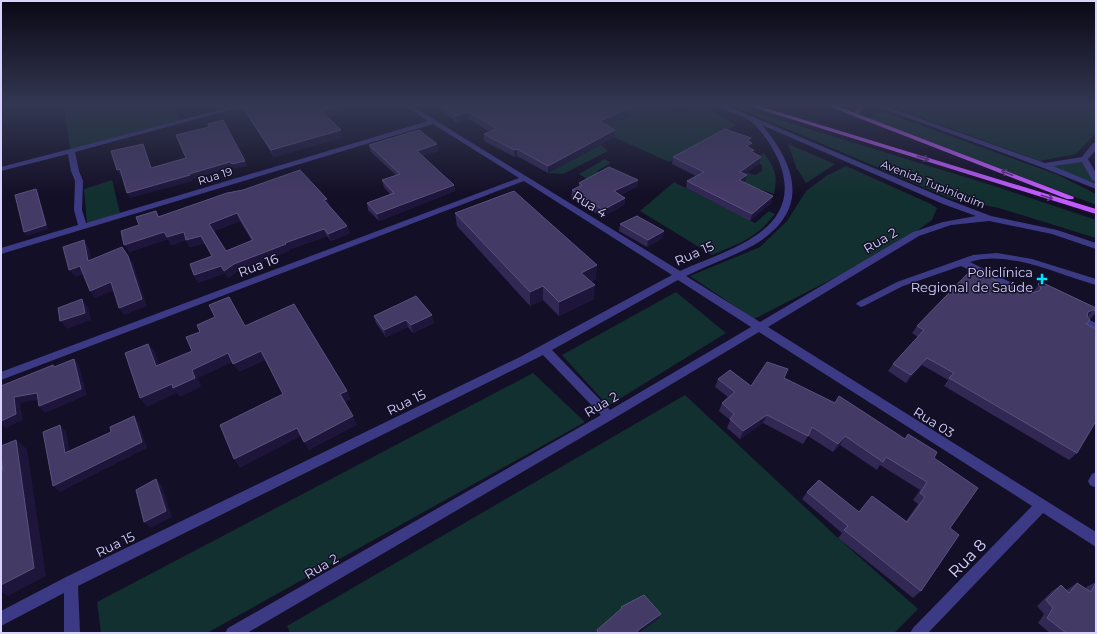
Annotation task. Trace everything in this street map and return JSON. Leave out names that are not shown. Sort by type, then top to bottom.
[{"type":"main road","points":[[848,136],[1096,212]]},
{"type":"main road","points":[[908,136],[1096,208]]},
{"type":"street","points":[[1,169],[129,136]]},
{"type":"street","name":"Rua 19","points":[[1,251],[389,136]]},
{"type":"street","name":"Rua 4","points":[[456,136],[679,275],[758,327]]},
{"type":"street","name":"Rua 15","points":[[1,619],[70,582],[544,349],[679,275],[754,241],[775,224],[784,213],[786,206],[789,179],[784,163],[776,148],[766,136]]},
{"type":"street","name":"Avenida Tupiniquim","points":[[791,136],[946,202],[989,218],[1035,227],[1096,246]]},
{"type":"street","points":[[962,136],[1044,165],[1096,187]]},
{"type":"street","points":[[1044,165],[1084,159],[1096,145]]},
{"type":"street","points":[[71,151],[75,171],[79,181],[78,210],[83,227]]},
{"type":"street","points":[[1084,159],[1096,180]]},
{"type":"street","name":"Rua 16","points":[[1,376],[525,178]]},
{"type":"street","name":"Rua 2","points":[[233,633],[609,416],[916,234],[938,224],[966,219],[989,218]]},
{"type":"street","points":[[862,304],[900,284],[976,257],[1014,258],[1032,262],[1096,282]]},
{"type":"street","points":[[962,262],[1029,296]]},
{"type":"street","name":"Rua 03","points":[[758,327],[1096,540]]},
{"type":"street","points":[[544,349],[609,416]]},
{"type":"street","name":"Rua 8","points":[[918,633],[1041,506]]},
{"type":"street","points":[[70,582],[72,633]]},
{"type":"green space","points":[[68,136],[121,136],[70,149]]},
{"type":"green space","points":[[612,136],[717,136],[669,162]]},
{"type":"green space","points":[[803,136],[830,136],[994,186],[1096,220],[1096,238],[999,208],[951,199]]},
{"type":"green space","points":[[914,136],[949,136],[1058,175],[1096,194],[1096,205]]},
{"type":"green space","points":[[970,136],[1094,136],[1076,154],[1040,161]]},
{"type":"green space","points":[[788,144],[835,164],[806,183],[796,167]]},
{"type":"green space","points":[[601,145],[608,151],[563,174],[548,173]]},
{"type":"green space","points":[[764,153],[775,172],[776,182],[774,194],[746,184],[734,176],[741,171],[755,175],[762,171],[762,165],[753,160]]},
{"type":"green space","points":[[605,159],[611,163],[597,171],[603,177],[590,181],[579,174]]},
{"type":"green space","points":[[1084,159],[1096,180],[1096,187],[1044,165]]},
{"type":"green space","points":[[846,166],[931,204],[937,208],[932,220],[893,248],[754,319],[690,276],[760,247],[787,221],[806,191],[826,176]]},
{"type":"green space","points":[[112,180],[120,213],[87,223],[84,189]]},
{"type":"green space","points":[[674,182],[755,223],[769,211],[775,214],[754,235],[712,255],[640,211]]},
{"type":"green space","points":[[676,292],[726,333],[608,406],[562,355]]},
{"type":"green space","points":[[533,373],[585,422],[207,633],[101,633],[97,602]]},
{"type":"green space","points":[[685,395],[838,538],[918,609],[894,633],[290,633],[287,626]]},
{"type":"building","points":[[176,136],[231,136],[245,161],[232,164],[230,162],[127,193],[120,169],[117,170],[111,151],[143,144],[151,168],[186,158]]},
{"type":"building","points":[[262,136],[321,136],[271,150]]},
{"type":"building","points":[[400,136],[426,136],[437,144],[417,151],[454,185],[377,214],[367,203],[394,193],[382,180],[400,174],[369,145]]},
{"type":"building","points":[[487,136],[605,136],[548,166],[517,149],[514,150]]},
{"type":"building","points":[[713,136],[744,136],[751,138],[747,140],[752,143],[746,146],[754,150],[751,151],[761,157],[740,172],[747,175],[739,180],[773,196],[752,214],[687,181],[704,172],[673,157]]},
{"type":"building","points":[[609,167],[638,180],[614,191],[625,198],[603,210],[572,190],[582,185],[579,183]]},
{"type":"building","points":[[300,170],[327,199],[324,200],[347,226],[328,234],[324,229],[285,243],[286,244],[234,264],[224,271],[221,266],[194,275],[190,264],[212,256],[201,236],[186,240],[184,232],[167,237],[164,232],[124,245],[121,231],[139,225],[136,217],[156,211],[158,217],[227,193],[243,190]],"holes":[[[237,213],[253,240],[226,251],[209,224]]]},
{"type":"building","points":[[36,189],[46,225],[24,232],[15,195]]},
{"type":"building","points":[[514,191],[597,265],[581,273],[595,285],[559,302],[543,286],[530,292],[455,213]]},
{"type":"building","points":[[637,216],[664,231],[648,240],[620,224]]},
{"type":"building","points":[[84,240],[88,261],[122,247],[128,256],[142,299],[119,308],[111,282],[90,291],[80,266],[69,270],[63,247]]},
{"type":"building","points":[[972,269],[1020,292],[1023,289],[1031,293],[1039,291],[1041,288],[1038,284],[1041,282],[1096,308],[1096,311],[1093,310],[1088,312],[1087,316],[1090,320],[1086,324],[1096,329],[1096,421],[1077,453],[949,378],[954,373],[927,358],[911,375],[893,364],[924,330],[917,326]]},
{"type":"building","points":[[416,296],[432,315],[411,325],[406,320],[384,330],[374,316]]},
{"type":"building","points":[[229,297],[245,326],[294,304],[347,391],[340,394],[353,416],[304,442],[297,428],[234,459],[220,425],[283,394],[261,351],[233,364],[228,353],[192,370],[195,378],[173,388],[172,384],[140,398],[125,353],[148,344],[156,366],[192,351],[186,337],[200,332],[197,325],[215,317],[209,305]]},
{"type":"building","points":[[82,299],[85,313],[60,321],[58,308]]},
{"type":"building","points":[[74,359],[81,389],[39,406],[37,393],[14,397],[16,414],[1,421],[1,386],[53,365],[54,367]]},
{"type":"building","points":[[767,362],[788,369],[784,378],[835,403],[839,396],[905,439],[908,434],[937,452],[934,458],[978,488],[950,528],[959,535],[921,591],[844,530],[848,526],[807,492],[819,480],[859,512],[872,496],[907,522],[925,497],[920,493],[927,482],[886,457],[883,462],[845,436],[838,444],[812,427],[808,436],[767,415],[743,431],[730,419],[734,414],[722,403],[735,392],[718,379],[730,370],[751,386]]},
{"type":"building","points":[[134,416],[142,442],[53,486],[43,432],[60,425],[65,453],[111,432],[110,427]]},
{"type":"building","points":[[16,440],[34,568],[1,585],[1,472],[3,471],[1,446]]},
{"type":"building","points":[[156,479],[166,511],[144,522],[136,490]]},
{"type":"building","points":[[1096,582],[1096,633],[1066,633],[1047,618],[1053,608],[1046,600],[1061,585],[1069,593],[1077,583],[1091,592]]},
{"type":"building","points":[[644,595],[661,614],[637,631],[638,633],[598,633],[597,630],[622,608],[621,607]]},
{"type":"place","name":"Policlínica Regional de Saúde","points":[[1042,279]]}]
